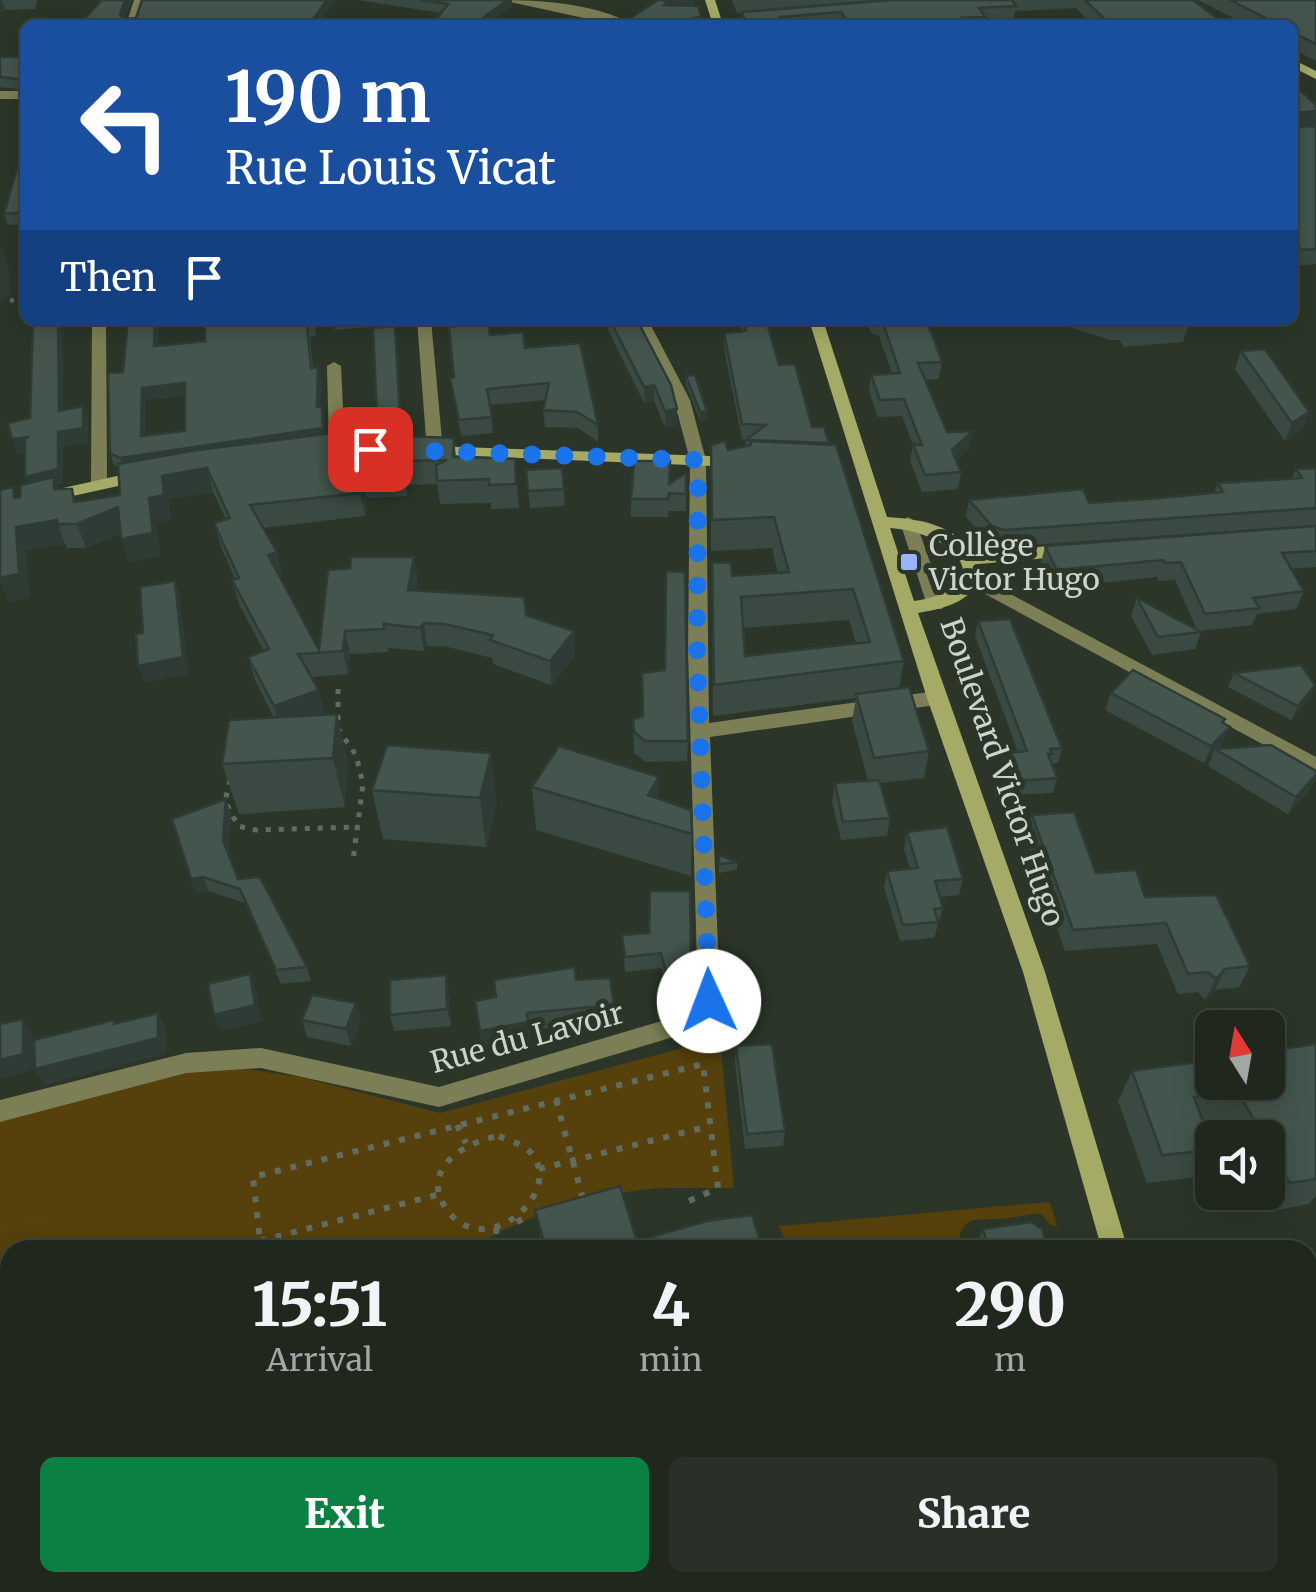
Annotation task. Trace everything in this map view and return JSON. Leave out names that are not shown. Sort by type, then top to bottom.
[{"type":"street","points":[[506,0],[611,20]]},
{"type":"street","points":[[581,0],[588,13]]},
{"type":"street","points":[[764,20],[792,17]]},
{"type":"street","points":[[99,325],[99,483]]},
{"type":"street","points":[[424,325],[436,451]]},
{"type":"street","points":[[644,325],[682,400],[698,460],[697,652],[702,731],[936,698]]},
{"type":"street","name":"Boulevard Victor Hugo","points":[[817,325],[857,468],[881,522],[936,698],[1034,972],[1112,1240]]},
{"type":"street","points":[[334,366],[337,448]]},
{"type":"street","points":[[299,453],[337,448],[758,463]]},
{"type":"street","points":[[0,507],[168,471]]},
{"type":"street","points":[[881,522],[908,522],[948,535],[964,549],[969,569],[960,592],[936,605],[910,608]]},
{"type":"street","points":[[908,522],[936,605]]},
{"type":"street","points":[[969,569],[1085,550]]},
{"type":"street","points":[[969,569],[1316,766]]},
{"type":"street","name":"Rue du Lavoir","points":[[0,1111],[186,1063],[261,1058],[438,1098],[682,1026],[709,1001],[702,731]]},
{"type":"path","points":[[10,301],[20,298]]},
{"type":"path","points":[[338,690],[338,729],[356,755],[363,784],[353,860]]},
{"type":"path","points":[[233,769],[226,802],[238,826],[256,830],[358,827]]},
{"type":"path","points":[[259,1240],[253,1178],[702,1064],[718,1188],[680,1205]]},
{"type":"path","points":[[556,1100],[587,1212]]},
{"type":"path","points":[[482,1118],[484,1137]]},
{"type":"path","points":[[457,1125],[466,1143]]},
{"type":"path","points":[[539,1169],[710,1126]]},
{"type":"path","points":[[498,1136],[524,1147],[539,1169],[536,1196],[518,1218],[496,1228],[480,1228],[454,1218],[440,1194],[444,1165],[466,1143],[498,1136]]},
{"type":"path","points":[[281,1240],[440,1194]]},
{"type":"path","points":[[518,1218],[525,1231]]},
{"type":"path","points":[[496,1228],[497,1240]]},
{"type":"shaded area","points":[[720,1038],[734,1188],[648,1189],[608,1196],[529,1219],[485,1240],[0,1240],[0,1120],[191,1070],[231,1067],[300,1077],[440,1113]]},
{"type":"shaded area","points":[[1050,1202],[1057,1226],[1050,1225],[1042,1214],[1030,1214],[973,1220],[963,1228],[959,1240],[785,1240],[779,1226]]},
{"type":"building","points":[[102,0],[125,0],[120,14],[123,19],[136,18],[142,0],[327,0],[313,20],[84,20]]},
{"type":"building","points":[[420,0],[507,0],[480,20],[436,20],[448,4]]},
{"type":"building","points":[[658,0],[668,0],[664,5],[698,6],[701,17],[694,20],[628,20]]},
{"type":"building","points":[[890,0],[1012,0],[1016,6],[979,8],[985,17],[963,20],[847,20],[841,12],[780,17],[781,20],[744,20],[742,12]]},
{"type":"building","points":[[1085,0],[1193,0],[1219,20],[1106,20]]},
{"type":"building","points":[[1230,0],[1316,0],[1316,44],[1298,35],[1298,20],[1269,20]]},
{"type":"building","points":[[0,57],[20,57],[20,79],[0,77]]},
{"type":"building","points":[[1298,88],[1316,105],[1316,111],[1298,113]]},
{"type":"building","points":[[1316,126],[1316,249],[1302,250],[1298,245],[1298,127]]},
{"type":"building","points":[[18,165],[20,165],[20,212],[4,214]]},
{"type":"building","points":[[33,325],[58,325],[59,411],[83,406],[83,428],[58,432],[58,469],[25,477],[25,438],[29,437],[12,439],[8,423],[30,418]]},
{"type":"building","points":[[128,325],[155,325],[154,346],[205,341],[205,325],[307,325],[311,368],[318,367],[317,407],[322,407],[323,428],[120,458],[110,453],[108,373],[123,372]],"holes":[[[185,383],[185,431],[141,436],[142,388]]]},
{"type":"building","points":[[489,325],[490,335],[523,332],[525,348],[580,343],[598,425],[577,412],[543,410],[549,383],[487,389],[492,417],[459,420],[450,378],[454,377],[449,327]]},
{"type":"building","points":[[613,325],[640,325],[671,385],[677,409],[665,411],[654,385],[644,387]]},
{"type":"building","points":[[745,325],[767,325],[779,365],[795,364],[812,427],[824,427],[829,443],[746,440],[766,425],[742,424],[724,333],[746,331]]},
{"type":"building","points":[[884,325],[927,325],[942,362],[918,363],[947,432],[973,431],[952,450],[961,472],[925,475],[913,444],[922,445],[904,399],[880,400],[871,375],[900,373]]},
{"type":"building","points":[[395,326],[400,416],[377,418],[373,328]]},
{"type":"building","points":[[1265,349],[1309,412],[1292,423],[1241,351]]},
{"type":"building","points":[[695,375],[707,411],[700,412],[686,376]]},
{"type":"building","points":[[343,434],[347,450],[398,448],[400,436],[454,438],[453,457],[515,459],[516,484],[489,485],[489,479],[437,481],[436,465],[447,460],[404,461],[403,473],[363,474],[360,493],[250,505],[277,552],[268,555],[319,650],[328,570],[350,568],[351,557],[414,557],[408,590],[524,597],[526,615],[574,631],[550,661],[490,640],[493,635],[444,624],[424,623],[420,628],[384,624],[384,629],[345,631],[343,651],[298,654],[319,690],[274,706],[248,657],[269,649],[232,580],[239,578],[214,523],[230,518],[207,468],[162,476],[164,495],[149,498],[153,533],[121,539],[118,507],[77,524],[58,524],[57,520],[16,527],[19,574],[0,578],[0,490],[13,487],[14,498],[20,497],[21,485],[54,477],[54,489],[72,489],[74,502],[120,495],[118,464]]},
{"type":"building","points":[[725,441],[728,450],[751,445],[750,441],[836,445],[904,661],[714,685],[712,562],[731,563],[732,576],[789,572],[774,517],[712,520],[711,445]],"holes":[[[853,589],[870,642],[745,656],[741,597]]]},
{"type":"building","points":[[634,461],[670,461],[669,484],[686,473],[686,494],[669,493],[668,499],[631,499]]},
{"type":"building","points":[[562,468],[564,489],[528,491],[526,470]]},
{"type":"building","points":[[1316,468],[1316,508],[1004,530],[992,526],[969,500],[1083,489],[1089,503],[1161,498],[1223,492],[1218,483],[1302,478],[1296,469]]},
{"type":"building","points":[[1316,526],[1316,551],[1282,553],[1304,591],[1253,598],[1260,608],[1205,614],[1181,562],[1163,560],[1057,570],[1045,546]]},
{"type":"building","points":[[666,571],[685,572],[688,741],[645,741],[634,732],[633,720],[643,716],[642,673],[665,670]]},
{"type":"building","points":[[175,581],[183,657],[138,666],[136,634],[143,633],[140,587]]},
{"type":"building","points":[[1137,598],[1201,632],[1158,637]]},
{"type":"building","points":[[1010,619],[1062,748],[1050,749],[1052,754],[1048,754],[1057,778],[1015,781],[1005,753],[1027,751],[978,621]]},
{"type":"building","points":[[1301,665],[1315,685],[1298,706],[1234,673]]},
{"type":"building","points":[[1133,670],[1225,719],[1222,722],[1230,727],[1211,746],[1111,693]]},
{"type":"building","points":[[909,687],[929,751],[874,758],[856,694]]},
{"type":"building","points":[[337,714],[333,758],[222,764],[229,720]]},
{"type":"building","points":[[387,745],[491,753],[480,798],[372,790]]},
{"type":"building","points":[[1271,745],[1316,771],[1296,797],[1215,749]]},
{"type":"building","points":[[559,746],[659,777],[648,795],[691,810],[692,834],[532,787]]},
{"type":"building","points":[[879,780],[890,818],[843,822],[835,783]]},
{"type":"building","points":[[226,799],[223,840],[238,879],[260,877],[307,967],[276,970],[240,889],[203,877],[191,879],[172,819]]},
{"type":"building","points":[[1074,812],[1096,873],[1136,870],[1145,897],[1216,895],[1250,966],[1225,969],[1216,979],[1208,972],[1188,974],[1166,923],[1073,930],[1032,815]]},
{"type":"building","points":[[947,827],[963,879],[935,881],[943,908],[934,909],[938,922],[903,925],[887,871],[918,868],[907,832]]},
{"type":"building","points":[[719,855],[737,862],[719,864]]},
{"type":"building","points":[[650,891],[690,891],[691,976],[667,975],[661,953],[625,957],[622,935],[649,933]]},
{"type":"building","points":[[575,967],[576,980],[610,978],[614,1005],[527,1013],[528,1022],[480,1031],[475,1001],[496,997],[494,980]]},
{"type":"building","points":[[250,974],[255,1005],[214,1015],[208,984]]},
{"type":"building","points":[[446,975],[447,1009],[390,1015],[390,980]]},
{"type":"building","points":[[312,995],[356,1003],[346,1029],[302,1020]]},
{"type":"building","points":[[158,1013],[158,1038],[35,1069],[34,1040]]},
{"type":"building","points":[[23,1019],[23,1054],[0,1060],[0,1024]]},
{"type":"building","points":[[772,1044],[785,1131],[747,1134],[736,1046]]},
{"type":"building","points":[[1316,1044],[1316,1179],[1290,1183],[1285,1174],[1285,1120],[1254,1120],[1243,1100],[1285,1100],[1285,1049]]},
{"type":"building","points":[[1195,1062],[1194,1097],[1203,1120],[1195,1120],[1195,1152],[1162,1155],[1132,1071]]},
{"type":"building","points":[[620,1186],[637,1240],[543,1240],[535,1210]]},
{"type":"building","points":[[752,1215],[760,1240],[640,1240],[707,1221]]},
{"type":"building","points":[[1031,1222],[1042,1229],[1046,1240],[986,1240],[983,1229]]},
{"type":"place","name":"Collège Victor Hugo","points":[[909,562]]},
{"type":"route","points":[[370,449],[698,460],[694,484],[697,652],[709,1001]]}]
